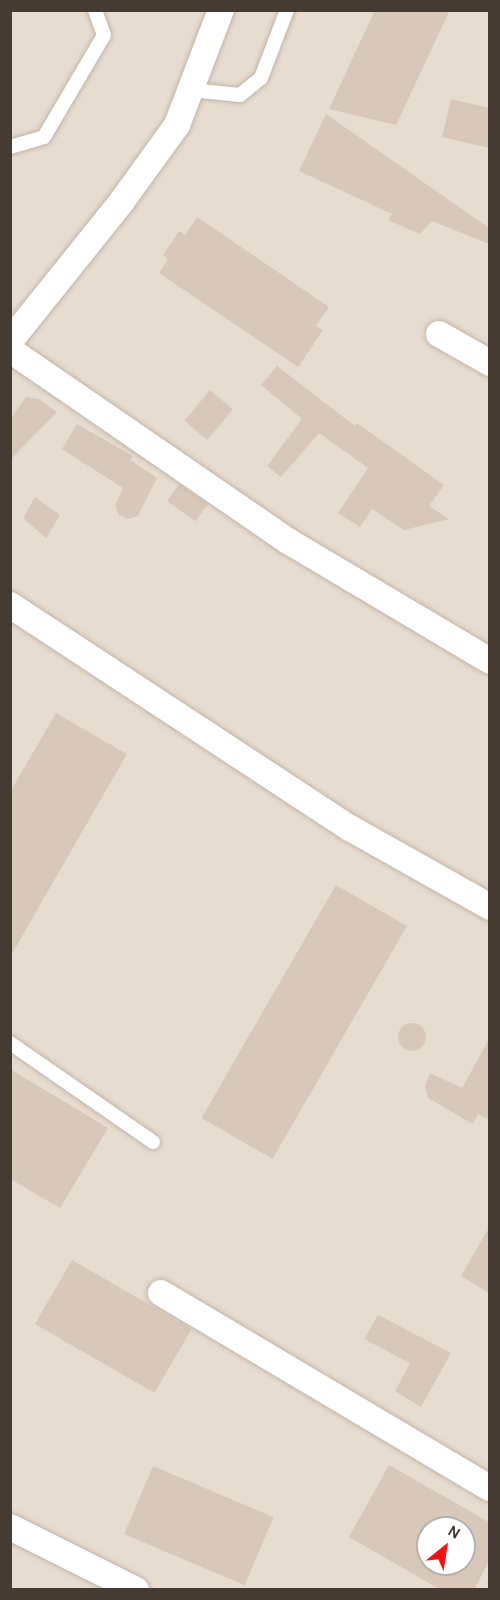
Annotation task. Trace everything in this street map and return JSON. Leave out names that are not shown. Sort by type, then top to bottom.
[{"type":"street","points":[[10,341],[122,201],[177,125],[221,10]]},
{"type":"street","points":[[439,334],[489,363]]},
{"type":"street","points":[[10,350],[288,541],[489,661]]},
{"type":"street","points":[[10,605],[350,828],[489,907]]},
{"type":"street","points":[[161,1293],[489,1488]]},
{"type":"street","points":[[10,1527],[136,1590]]},
{"type":"lane","points":[[10,147],[44,137],[104,35],[95,10]]},
{"type":"lane","points":[[191,90],[240,95],[261,78],[287,10]]},
{"type":"lane","points":[[10,1043],[153,1142]]},
{"type":"shaded area","points":[[11,11],[489,11],[489,1589],[11,1590]]},
{"type":"building","points":[[375,10],[450,10],[396,125],[329,109]]},
{"type":"building","points":[[451,99],[489,108],[489,148],[442,137]]},
{"type":"building","points":[[326,114],[489,228],[489,244],[432,221],[420,234],[388,220],[392,214],[299,171]]},
{"type":"building","points":[[197,217],[329,307],[316,326],[323,330],[298,367],[159,273],[168,259],[163,255],[179,231],[185,235]]},
{"type":"building","points":[[277,366],[355,426],[357,423],[444,485],[429,506],[449,519],[404,530],[372,509],[360,527],[338,513],[368,468],[319,433],[281,477],[267,466],[302,419],[261,385]]},
{"type":"building","points":[[210,390],[233,409],[207,440],[184,421]]},
{"type":"building","points":[[26,397],[39,399],[57,412],[10,460],[10,419]]},
{"type":"building","points":[[77,424],[133,456],[130,460],[157,478],[138,516],[128,519],[119,515],[115,505],[123,488],[62,449]]},
{"type":"building","points":[[179,484],[208,504],[196,521],[167,501]]},
{"type":"building","points":[[35,497],[60,515],[46,538],[23,518]]},
{"type":"building","points":[[56,713],[127,754],[10,957],[10,792]]},
{"type":"building","points":[[336,885],[407,926],[273,1159],[202,1118]]},
{"type":"building","points":[[412,1023],[422,1027],[426,1037],[422,1047],[412,1051],[402,1047],[398,1037],[402,1027]]},
{"type":"building","points":[[489,1039],[489,1120],[478,1114],[473,1124],[428,1098],[425,1086],[430,1073],[462,1088]]},
{"type":"building","points":[[10,1069],[108,1128],[60,1208],[10,1179]]},
{"type":"building","points":[[489,1228],[489,1293],[461,1276]]},
{"type":"building","points":[[72,1260],[192,1329],[155,1393],[35,1324]]},
{"type":"building","points":[[378,1315],[451,1353],[421,1407],[395,1391],[410,1363],[364,1339]]},
{"type":"building","points":[[389,1465],[489,1522],[489,1561],[474,1590],[441,1590],[417,1576],[476,1576],[476,1516],[416,1516],[416,1576],[349,1537]]},
{"type":"building","points":[[153,1466],[274,1517],[245,1585],[124,1534]]}]
